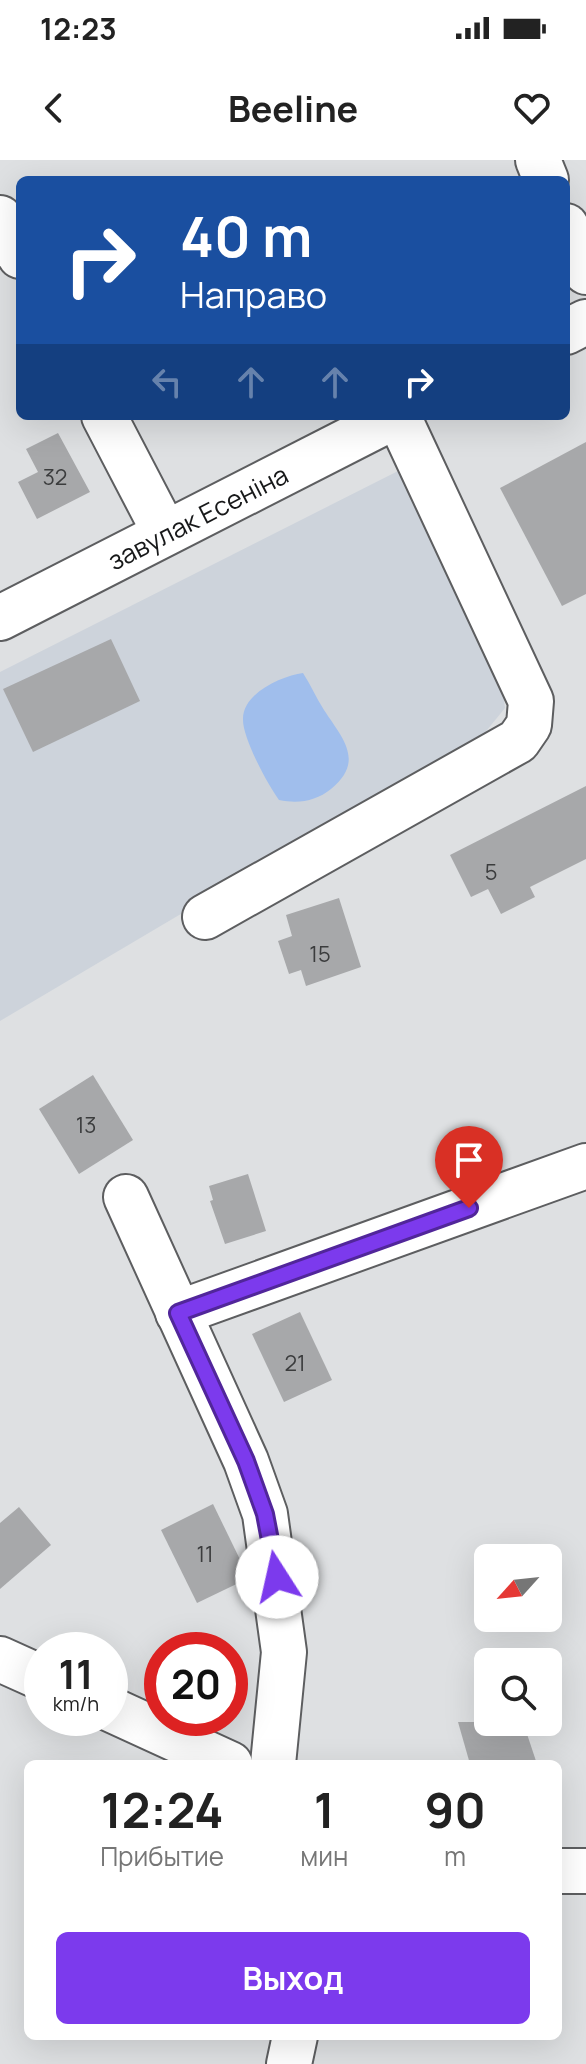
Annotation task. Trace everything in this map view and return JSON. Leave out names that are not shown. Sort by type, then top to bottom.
[{"type":"street","points":[[0,218],[16,248]]},
{"type":"street","points":[[570,235],[586,272]]},
{"type":"street","points":[[106,420],[165,533]]},
{"type":"street","name":"завулак Есеніна","points":[[0,618],[389,420]]},
{"type":"street","points":[[205,917],[518,741],[529,725],[531,701],[399,420]]},
{"type":"street","points":[[178,1313],[586,1166]]},
{"type":"street","points":[[126,1197],[246,1461],[265,1514],[277,1577],[284,1652],[273,1760]]},
{"type":"street","points":[[0,1659],[24,1670]]},
{"type":"street","points":[[128,1717],[221,1760]]},
{"type":"street","points":[[562,1871],[586,1871]]},
{"type":"street","points":[[289,2064],[294,2040]]},
{"type":"shaded area","points":[[404,468],[502,683],[505,708],[483,735],[0,1021],[0,672]]},
{"type":"water","points":[[303,673],[344,740],[349,759],[341,779],[331,789],[319,796],[293,802],[279,800],[251,750],[243,720],[244,710],[256,694],[285,678]]},
{"type":"building","points":[[58,433],[90,492],[37,519],[18,482],[38,472],[26,449]]},
{"type":"building","points":[[586,442],[586,594],[562,606],[500,488]]},
{"type":"building","points":[[111,639],[140,701],[33,752],[3,689]]},
{"type":"building","points":[[586,786],[586,859],[530,887],[535,897],[501,914],[488,889],[471,897],[450,855]]},
{"type":"building","points":[[339,898],[361,967],[306,986],[301,970],[289,974],[278,941],[292,936],[286,915]]},
{"type":"building","points":[[93,1075],[133,1140],[79,1174],[39,1109]]},
{"type":"building","points":[[248,1174],[266,1231],[225,1244],[210,1201],[213,1200],[209,1186]]},
{"type":"building","points":[[300,1312],[332,1380],[284,1402],[252,1334]]},
{"type":"building","points":[[213,1504],[249,1578],[197,1603],[161,1530]]},
{"type":"building","points":[[19,1507],[51,1545],[0,1589],[0,1523]]},
{"type":"building","points":[[458,1722],[474,1722],[474,1736],[528,1736],[536,1760],[469,1760]]},
{"type":"route","points":[[277,1577],[265,1514],[246,1461],[178,1313],[469,1208]]}]
